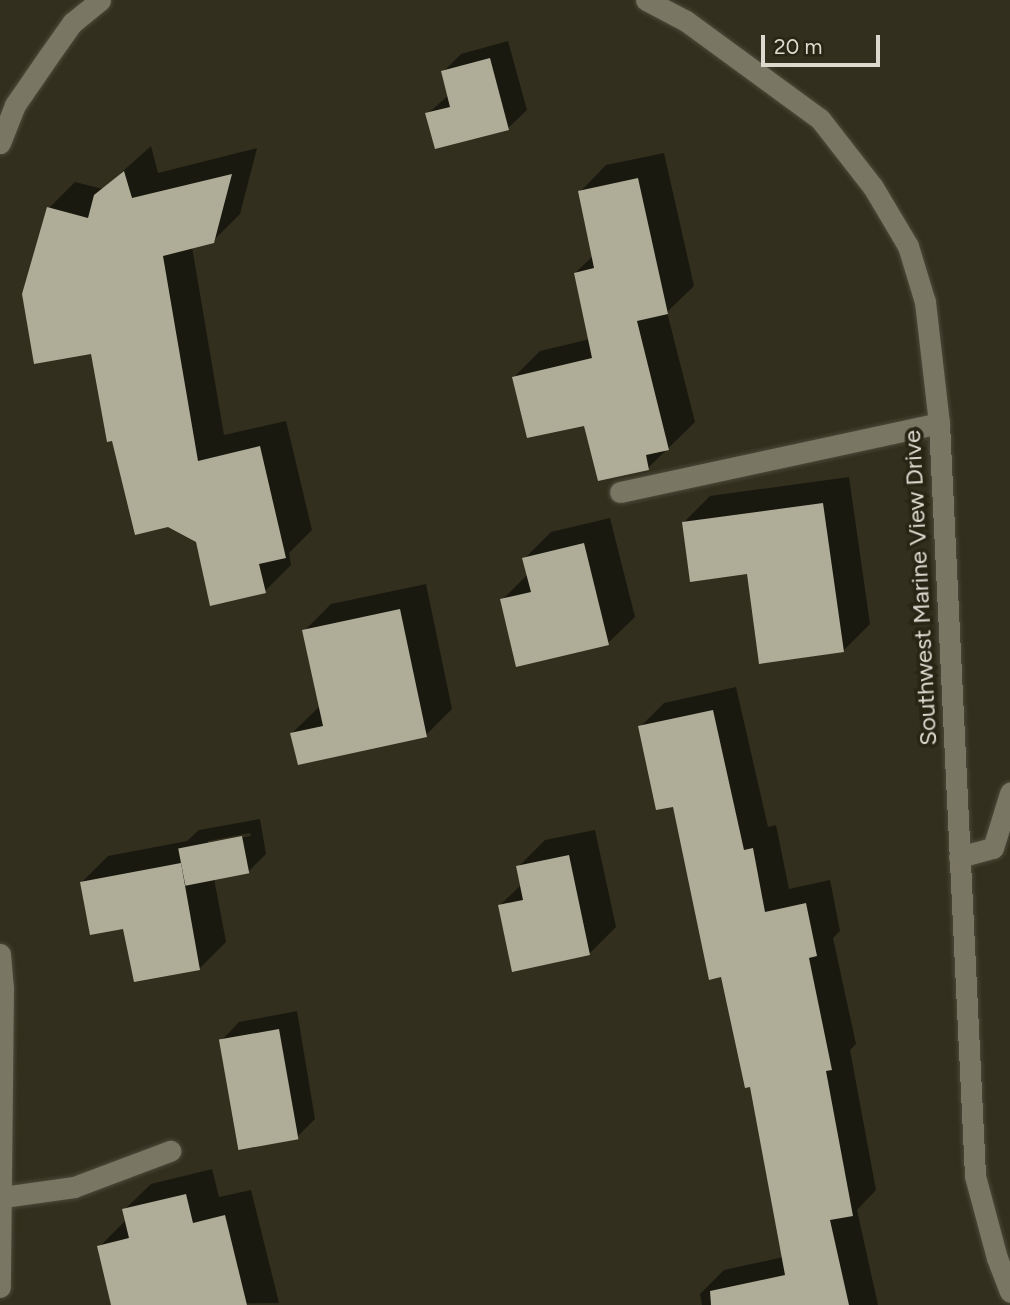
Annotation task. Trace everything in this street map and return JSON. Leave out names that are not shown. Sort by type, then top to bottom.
[{"type":"street","points":[[0,143],[15,105],[48,57],[72,23],[100,0]]},
{"type":"street","name":"Southwest Marine View Drive","points":[[646,0],[687,21],[820,119],[873,187],[908,246],[925,302],[939,424],[975,1176],[997,1258],[1010,1292]]},
{"type":"street","points":[[620,492],[939,424]]},
{"type":"street","points":[[959,857],[1001,849],[1010,793]]},
{"type":"street","points":[[0,954],[3,1196],[0,1287]]},
{"type":"street","points":[[3,1196],[74,1187],[170,1151]]},
{"type":"building","points":[[490,58],[509,130],[435,149],[425,113],[450,107],[441,71]]},
{"type":"building","points":[[124,171],[132,198],[232,174],[214,243],[163,256],[198,461],[260,446],[286,558],[259,564],[266,593],[210,606],[196,542],[168,527],[135,535],[112,441],[107,442],[91,354],[34,364],[22,294],[47,207],[88,218],[94,195]]},
{"type":"building","points":[[638,178],[668,314],[637,321],[669,450],[646,455],[649,470],[598,481],[584,426],[527,438],[512,377],[592,358],[574,273],[594,268],[578,191]]},
{"type":"building","points":[[823,503],[844,652],[759,664],[747,574],[690,582],[682,522]]},
{"type":"building","points":[[584,543],[609,645],[516,667],[500,599],[531,592],[522,558]]},
{"type":"building","points":[[400,609],[427,737],[298,765],[290,733],[323,726],[302,630]]},
{"type":"building","points":[[713,710],[744,850],[753,848],[765,912],[806,903],[817,956],[809,958],[832,1070],[826,1071],[853,1216],[830,1220],[849,1305],[711,1305],[710,1291],[785,1275],[750,1087],[745,1088],[721,977],[709,980],[673,807],[656,810],[638,726]]},
{"type":"building","points":[[242,836],[249,873],[185,886],[178,848]]},
{"type":"building","points":[[569,855],[590,955],[512,972],[498,905],[523,900],[516,866]]},
{"type":"building","points":[[181,863],[200,970],[134,982],[123,929],[90,935],[80,882]]},
{"type":"building","points":[[279,1029],[298,1139],[238,1150],[219,1040]]},
{"type":"building","points":[[186,1194],[193,1223],[225,1215],[247,1305],[111,1305],[97,1246],[129,1238],[122,1209]]}]
